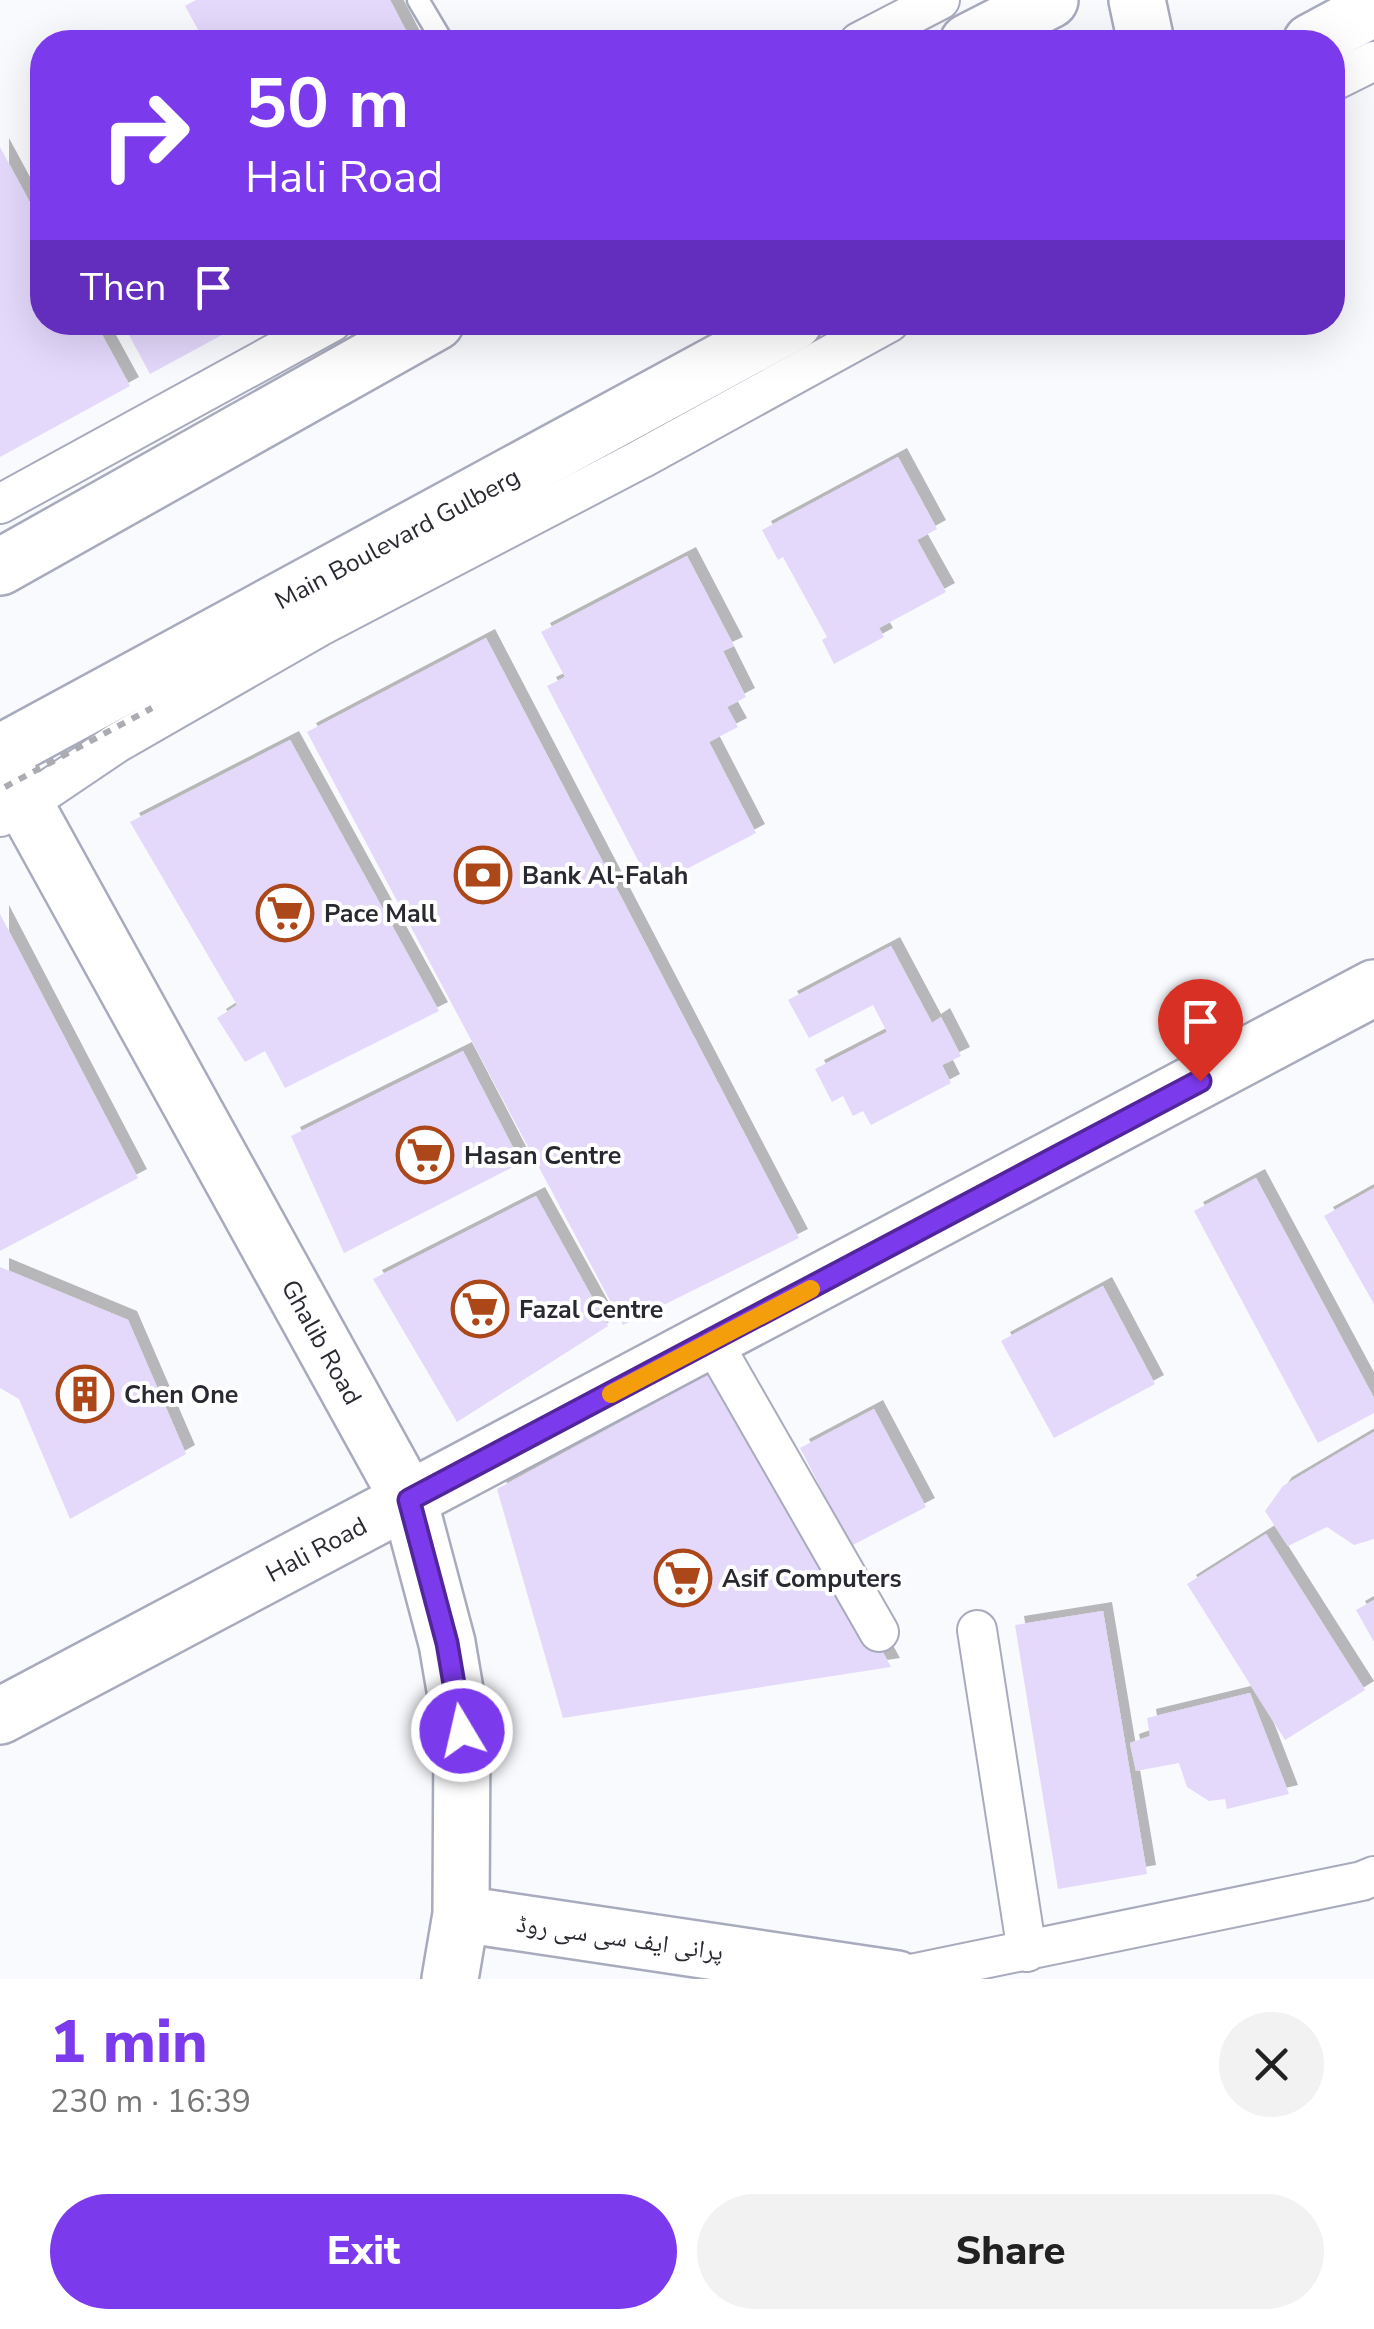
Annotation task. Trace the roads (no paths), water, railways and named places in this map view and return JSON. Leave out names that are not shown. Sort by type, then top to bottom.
[{"type":"street","points":[[882,30],[940,0]]},
{"type":"street","points":[[991,30],[1050,0]]},
{"type":"street","points":[[1137,0],[1143,30]]},
{"type":"street","points":[[1333,30],[1374,8]]},
{"type":"street","points":[[1345,76],[1374,61]]},
{"type":"street","points":[[0,504],[308,335]]},
{"type":"street","points":[[0,566],[413,335]]},
{"type":"street","name":"Main Boulevard Gulberg","points":[[6,784],[772,335]]},
{"type":"street","points":[[6,784],[117,743],[319,627],[641,459],[866,335]]},
{"type":"street","name":"Ghalib Road","points":[[6,784],[409,1500],[447,1643],[462,1731],[461,1914],[450,1979]]},
{"type":"street","name":"Hali Road","points":[[0,1716],[1374,988]]},
{"type":"street","points":[[712,1342],[879,1632]]},
{"type":"street","points":[[977,1630],[1027,1952]]},
{"type":"street","points":[[896,1978],[1362,1882],[1374,1876]]},
{"type":"street","name":"پرانی ایف سی سی روڈ","points":[[461,1914],[896,1978]]},
{"type":"lane","points":[[418,0],[436,30]]},
{"type":"place","name":"Bank Al-Falah","points":[[483,875]]},
{"type":"place","name":"Pace Mall","points":[[285,913]]},
{"type":"place","name":"Hasan Centre","points":[[425,1155]]},
{"type":"place","name":"Fazal Centre","points":[[480,1309]]},
{"type":"place","name":"Chen One","points":[[85,1394]]},
{"type":"place","name":"Asif Computers","points":[[683,1578]]}]
